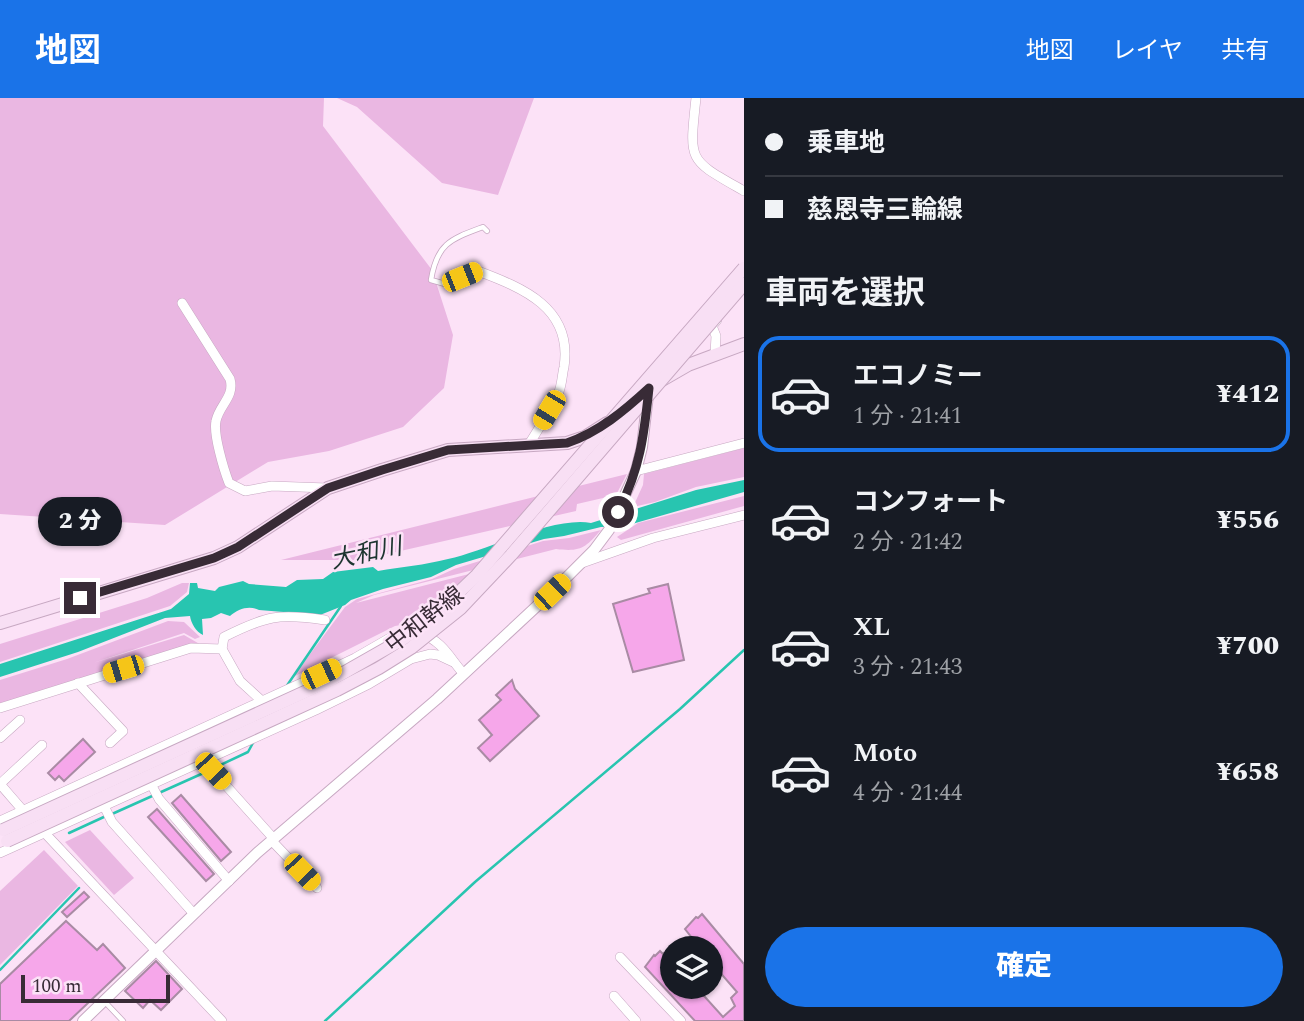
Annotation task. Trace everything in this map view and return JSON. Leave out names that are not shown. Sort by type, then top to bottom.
[{"type":"main road","name":"中和幹線","points":[[2,833],[331,680],[373,658],[413,632],[453,600],[485,566],[744,265]]},
{"type":"main road","name":"中和幹線","points":[[2,833],[337,690],[379,668],[440,626],[488,581],[744,287]]},
{"type":"main road","points":[[0,623],[214,558],[238,547],[328,488],[448,450],[567,443],[585,436],[629,407],[649,388],[688,365],[744,344]]},
{"type":"street","points":[[696,98],[691,141],[696,159],[701,165],[744,191]]},
{"type":"street","points":[[83,1021],[273,840],[463,673],[580,564],[609,530],[636,471],[642,447],[649,388],[668,349],[744,265]]},
{"type":"street","points":[[478,271],[528,291],[552,314],[565,339],[565,362],[559,392],[528,446]]},
{"type":"street","points":[[715,354],[716,336],[712,326],[744,287]]},
{"type":"street","points":[[182,303],[230,379],[230,394],[219,412],[215,428],[229,483],[245,491],[272,486],[328,488]]},
{"type":"street","points":[[636,471],[744,443]]},
{"type":"street","points":[[580,564],[653,538],[744,515]]},
{"type":"street","points":[[262,701],[240,681],[222,649],[224,638],[256,621],[289,615],[325,620]]},
{"type":"street","points":[[2,833],[23,811],[355,658],[395,635],[421,634],[436,639],[463,673]]},
{"type":"street","points":[[0,708],[191,648],[222,649]]},
{"type":"street","points":[[0,853],[328,704],[411,659],[429,654],[453,662]]},
{"type":"street","points":[[78,683],[123,731],[110,743]]},
{"type":"street","points":[[0,738],[20,720]]},
{"type":"street","points":[[42,745],[0,784],[222,1021]]},
{"type":"street","points":[[205,760],[317,888]]},
{"type":"street","points":[[151,784],[159,799],[229,881]]},
{"type":"street","points":[[104,806],[113,822],[194,914]]},
{"type":"street","points":[[620,957],[681,1021]]},
{"type":"street","points":[[614,996],[636,1021]]},
{"type":"lane","points":[[478,271],[445,284],[431,280],[434,262],[447,241],[483,227],[487,231]]},
{"type":"lane","points":[[104,1001],[123,1021]]},
{"type":"shaded area","points":[[0,98],[324,98],[323,126],[432,270],[453,335],[444,388],[403,427],[329,451],[268,462],[165,525],[0,514]]},
{"type":"shaded area","points":[[337,98],[534,98],[498,195],[442,183],[357,107]]},
{"type":"shaded area","points":[[744,448],[744,477],[696,487],[633,507],[643,485],[644,474]]},
{"type":"shaded area","points":[[627,474],[616,495],[577,504],[576,511],[361,560],[281,560]]},
{"type":"shaded area","name":"大和川","points":[[744,480],[744,492],[625,526],[601,527],[544,539],[456,565],[431,577],[383,589],[320,615],[244,608],[230,616],[221,613],[202,619],[203,635],[194,627],[190,616],[165,618],[78,652],[0,677],[0,664],[171,609],[189,594],[190,583],[197,583],[198,588],[215,591],[219,587],[243,581],[249,584],[286,587],[297,580],[323,579],[333,572],[373,567],[378,571],[431,563],[464,555],[540,529],[576,522],[591,523],[696,490]]},
{"type":"shaded area","points":[[744,496],[744,506],[621,540],[617,537],[638,523]]},
{"type":"shaded area","points":[[601,530],[586,545],[577,549],[556,549],[374,595],[356,603],[469,574],[413,623],[395,626],[293,677],[345,607],[357,599],[432,579],[454,569],[543,541]]},
{"type":"shaded area","points":[[182,583],[189,583],[187,592],[170,606],[0,662],[0,644],[147,598]]},
{"type":"shaded area","points":[[168,621],[184,622],[200,637],[195,639],[184,633],[93,663],[184,635],[203,646],[0,706],[0,680],[67,659]]},
{"type":"shaded area","points":[[90,830],[134,878],[114,895],[65,842]]},
{"type":"shaded area","points":[[44,850],[78,886],[0,965],[0,891]]},
{"type":"building","points":[[668,584],[684,660],[633,672],[613,604],[650,593],[648,589]]},
{"type":"building","points":[[512,680],[515,689],[539,716],[490,761],[478,748],[492,735],[479,720],[501,700],[496,695]]},
{"type":"building","points":[[83,739],[95,752],[64,781],[59,776],[55,780],[48,773]]},
{"type":"building","points":[[181,795],[231,852],[221,861],[172,803]]},
{"type":"building","points":[[157,809],[214,874],[206,881],[148,817]]},
{"type":"building","points":[[84,892],[89,897],[67,917],[62,912]]},
{"type":"building","points":[[702,914],[720,936],[691,936],[685,929]]},
{"type":"building","points":[[66,921],[97,950],[103,944],[125,968],[69,1021],[0,1021],[0,984]]},
{"type":"building","points":[[723,939],[744,964],[744,1021],[695,1021],[675,999],[707,999],[723,1017],[735,1006],[731,998],[737,992],[723,976]]},
{"type":"building","points":[[660,951],[660,983],[645,967]]},
{"type":"building","points":[[156,961],[182,989],[161,1010],[150,1000],[143,1008],[125,991]]},
{"type":"waterway","points":[[286,687],[341,606]]},
{"type":"waterway","points":[[325,1021],[475,882],[680,709],[744,650]]},
{"type":"waterway","points":[[214,768],[248,752],[254,741]]},
{"type":"waterway","points":[[112,814],[208,771]]},
{"type":"waterway","points":[[69,833],[106,816]]},
{"type":"waterway","points":[[0,970],[79,888]]},
{"type":"route","points":[[80,598],[214,558],[238,547],[328,488],[382,470],[448,450],[567,443],[605,424],[649,388],[642,447],[636,471],[618,512]]}]
